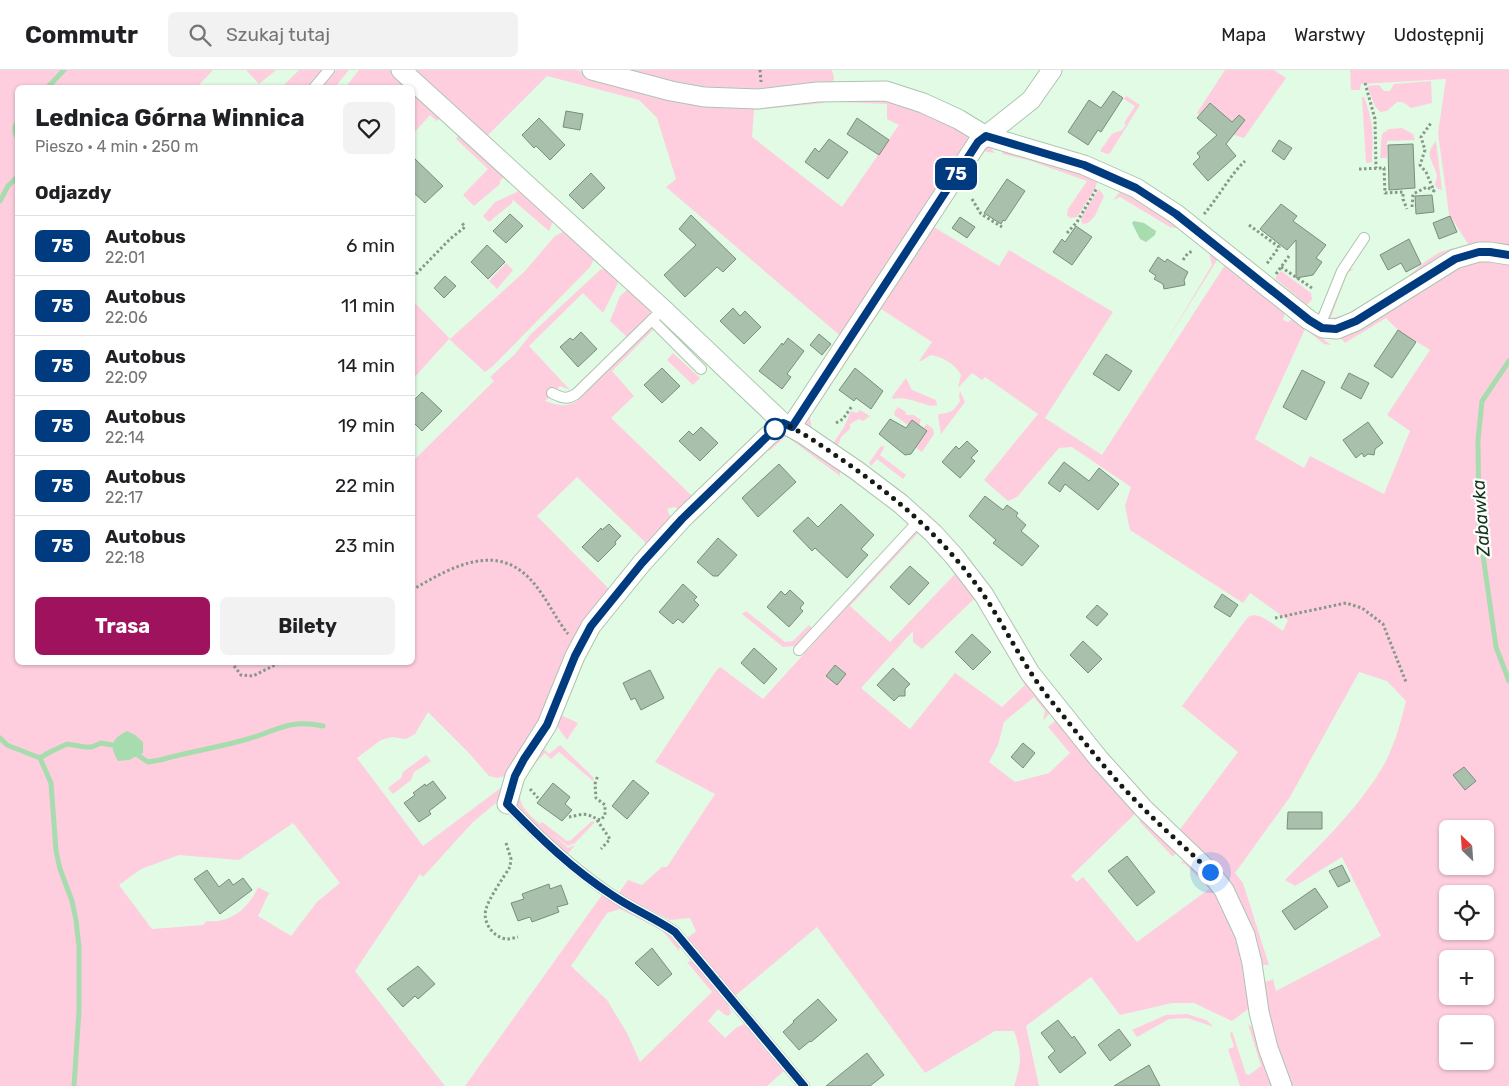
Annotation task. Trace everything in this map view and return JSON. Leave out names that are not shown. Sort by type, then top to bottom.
[{"type":"street","points":[[401,70],[686,342],[787,425],[856,470],[915,516],[954,556],[984,595],[1030,673],[1099,759],[1144,809],[1193,854],[1224,890],[1245,935],[1252,963],[1259,1012],[1268,1048],[1282,1086]]},
{"type":"street","points":[[592,70],[671,91],[704,97],[758,99],[817,92],[886,91],[923,103],[958,119],[986,136],[1084,165],[1136,188],[1176,214],[1322,328],[1336,329],[1356,321],[1455,259],[1467,255],[1490,252],[1509,255]]},
{"type":"street","points":[[507,804],[515,776],[547,725],[582,642],[600,613],[682,519],[768,436],[787,425],[978,142],[1031,100],[1052,70]]},
{"type":"lane","points":[[316,85],[329,70]]},
{"type":"lane","points":[[1316,324],[1323,318],[1342,271],[1364,238]]},
{"type":"lane","points":[[552,393],[562,398],[569,398],[576,394],[657,314]]},
{"type":"lane","points":[[686,342],[701,368]]},
{"type":"lane","points":[[799,650],[914,526],[915,516]]},
{"type":"lane","points":[[507,804],[541,839],[576,869],[614,896],[656,919],[675,932],[804,1086]]},
{"type":"path","points":[[1365,84],[1375,119],[1376,168]]},
{"type":"path","points":[[1412,207],[1413,194],[1427,187],[1434,191],[1426,172],[1420,165],[1425,150],[1421,137],[1431,123]]},
{"type":"path","points":[[1208,210],[1237,168],[1245,162]]},
{"type":"path","points":[[1359,168],[1384,168],[1385,193],[1403,192],[1403,199],[1407,209]]},
{"type":"path","points":[[1067,233],[1077,222],[1098,188]]},
{"type":"path","points":[[972,199],[981,214],[1002,227]]},
{"type":"path","points":[[416,274],[465,226],[462,223]]},
{"type":"path","points":[[1249,225],[1279,247],[1262,270]]},
{"type":"path","points":[[1183,260],[1188,253],[1197,248]]},
{"type":"path","points":[[1289,256],[1280,268],[1312,288]]},
{"type":"path","points":[[836,423],[843,419],[852,406]]},
{"type":"path","points":[[415,588],[464,564],[488,559],[507,562],[524,571],[570,636],[582,642]]},
{"type":"path","points":[[1275,618],[1346,603],[1362,608],[1383,624],[1406,682]]},
{"type":"path","points":[[234,665],[242,674],[253,676],[275,665]]},
{"type":"path","points":[[596,820],[601,820],[605,815],[606,808],[596,798],[595,784],[598,776]]},
{"type":"path","points":[[570,817],[585,814],[590,815],[596,820],[610,839],[601,849]]},
{"type":"path","points":[[506,843],[511,859],[510,867],[486,909],[486,919],[491,930],[497,936],[507,939],[518,937]]},
{"type":"shaded area","points":[[0,70],[213,70],[199,85],[15,85],[15,665],[415,665],[415,459],[494,381],[490,377],[515,354],[531,334],[600,270],[605,268],[618,283],[603,313],[583,293],[529,346],[570,390],[560,386],[545,401],[557,405],[565,405],[577,401],[649,329],[654,329],[612,371],[634,396],[611,418],[694,498],[681,510],[674,507],[667,509],[671,518],[645,547],[645,542],[577,477],[537,516],[610,590],[543,726],[511,772],[497,778],[489,776],[428,712],[415,734],[406,739],[392,737],[381,740],[357,758],[423,846],[506,784],[496,803],[473,822],[423,877],[420,874],[355,971],[445,1086],[0,1086]],"holes":[[[293,823],[340,883],[317,902],[291,936],[258,916],[269,893],[258,887],[244,908],[231,917],[223,920],[207,921],[203,925],[152,929],[119,885],[141,869],[179,855],[239,860]]]},
{"type":"shaded area","points":[[246,70],[276,70],[259,84]]},
{"type":"shaded area","points":[[299,70],[322,70],[310,85],[284,85]]},
{"type":"shaded area","points":[[336,70],[349,70],[337,85],[324,85]]},
{"type":"shaded area","points":[[359,70],[393,70],[409,85],[347,85]]},
{"type":"shaded area","points":[[408,70],[576,70],[635,87],[825,99],[824,103],[754,110],[752,137],[842,207],[899,125],[887,119],[887,104],[839,102],[841,98],[853,96],[901,102],[963,130],[968,138],[969,146],[843,338],[666,187],[676,179],[657,118],[639,100],[547,76],[488,135],[506,152],[499,155]]},
{"type":"shaded area","points":[[608,70],[832,70],[834,78],[832,85],[729,94]]},
{"type":"shaded area","points":[[1225,70],[1274,70],[1286,78],[1244,138],[1218,130],[1197,113]]},
{"type":"shaded area","points":[[1350,70],[1509,70],[1509,251],[1498,249],[1364,311],[1337,321],[1329,320],[1348,269],[1354,269],[1347,273],[1331,318],[1350,314],[1390,291],[1426,261],[1440,252],[1468,244],[1449,214],[1438,133],[1446,79],[1361,84],[1360,90],[1351,90]]},
{"type":"shaded area","points":[[1431,81],[1432,103],[1411,108],[1403,102],[1397,102],[1387,111],[1380,112],[1375,106],[1367,86],[1379,85],[1384,91],[1390,91],[1394,84]]},
{"type":"shaded area","points":[[415,91],[441,117],[437,121],[430,115],[415,132]]},
{"type":"shaded area","points":[[1126,96],[1140,105],[1110,153],[1107,154],[1100,151],[1112,134],[1122,130],[1126,125],[1124,123],[1135,106],[1124,99]]},
{"type":"shaded area","points":[[1362,97],[1364,97],[1370,115],[1373,144],[1372,162],[1366,163]]},
{"type":"shaded area","points":[[1402,128],[1413,134],[1415,140],[1387,141],[1387,158],[1380,158],[1382,134],[1389,129]]},
{"type":"shaded area","points":[[464,135],[506,175],[500,181],[500,184],[474,206],[463,195],[488,169],[456,139],[458,136]]},
{"type":"shaded area","points":[[1436,141],[1442,190],[1438,189],[1435,185],[1437,174],[1430,157],[1430,150]]},
{"type":"shaded area","points":[[988,145],[995,153],[982,151],[932,226],[999,266],[1009,250],[1113,312],[1045,418],[1102,455],[1225,265],[1286,308],[1283,320],[1288,322],[1295,316],[1331,345],[1324,344],[1305,329],[1255,439],[1304,468],[1310,456],[1384,494],[1410,431],[1387,415],[1430,350],[1398,330],[1386,318],[1345,343],[1339,336],[1464,260],[1509,261],[1509,1086],[1287,1086],[1260,989],[1265,982],[1273,979],[1276,991],[1381,936],[1342,857],[1295,886],[1285,880],[1352,810],[1385,763],[1392,748],[1406,701],[1387,681],[1359,672],[1290,797],[1235,873],[1243,883],[1269,965],[1256,965],[1250,938],[1178,832],[1238,752],[1182,706],[1248,617],[1257,615],[1283,631],[1288,620],[1250,593],[1243,603],[1130,530],[1125,506],[1131,487],[1072,447],[1059,448],[1017,497],[1008,501],[984,480],[1038,414],[985,377],[982,380],[972,373],[958,388],[961,375],[948,362],[940,357],[931,355],[919,361],[932,342],[881,309],[810,417],[812,429],[818,435],[804,425],[807,412],[980,148]]},
{"type":"shaded area","points":[[1003,150],[1098,177],[1096,187],[1077,217],[1070,218],[1067,215],[1068,209],[1087,181],[1028,160],[1002,154]]},
{"type":"shaded area","points":[[520,187],[554,219],[549,231],[513,200],[511,204],[489,222],[483,216],[495,202],[517,192]]},
{"type":"shaded area","points":[[1123,188],[1179,222],[1177,228],[1170,227],[1120,197],[1113,200]]},
{"type":"shaded area","points":[[1099,189],[1104,196],[1095,216],[1088,223],[1083,224],[1082,216]]},
{"type":"shaded area","points":[[1134,221],[1144,223],[1156,231],[1155,235],[1146,242],[1140,239],[1132,223]]},
{"type":"shaded area","points":[[566,230],[595,257],[590,267],[493,366],[485,372],[449,339],[415,377],[415,303],[450,339],[524,272],[555,236]]},
{"type":"shaded area","points":[[1204,241],[1218,255],[1217,260],[1165,344],[1212,265],[1209,253],[1200,246]]},
{"type":"shaded area","points":[[506,263],[513,270],[497,289],[489,281]]},
{"type":"shaded area","points":[[1281,271],[1311,293],[1312,299],[1307,305],[1275,278]]},
{"type":"shaded area","points":[[628,289],[650,309],[650,316],[628,338],[610,321],[620,296]]},
{"type":"shaded area","points":[[673,353],[700,378],[693,385],[667,360]]},
{"type":"shaded area","points":[[906,378],[912,390],[936,400],[937,405],[933,406],[899,398],[893,399],[892,397]]},
{"type":"shaded area","points":[[960,391],[965,402],[941,434],[938,416],[939,414],[952,411],[956,407],[960,401]]},
{"type":"shaded area","points":[[898,407],[906,412],[906,415],[914,415],[921,420],[919,426],[912,421],[908,425],[894,415]]},
{"type":"shaded area","points":[[860,410],[870,416],[863,421],[859,419],[850,424],[850,429],[841,437],[837,448],[832,445],[844,427],[851,411],[857,413]]},
{"type":"shaded area","points":[[927,424],[933,429],[934,434],[922,452],[915,447],[927,432],[923,428]]},
{"type":"shaded area","points":[[782,431],[840,469],[840,476],[786,436],[769,451],[770,443]]},
{"type":"shaded area","points":[[881,446],[885,447],[880,455],[906,475],[903,479],[877,459],[871,466],[869,463]]},
{"type":"shaded area","points":[[918,528],[927,534],[925,540],[918,533],[850,606],[890,642],[956,573],[930,546],[932,543],[955,563],[1004,642],[1002,647],[975,598],[922,649],[913,642],[913,631],[861,688],[910,729],[955,673],[1002,707],[1025,685],[1011,662],[1018,659],[1052,710],[1043,721],[1045,711],[1034,697],[1004,722],[998,745],[989,762],[1015,782],[1049,773],[1070,753],[1048,727],[1056,720],[1136,813],[1071,876],[1077,882],[1083,877],[1137,942],[1209,889],[1184,863],[1180,864],[1183,861],[1192,859],[1235,920],[1252,1006],[1232,1021],[1194,1003],[1172,1003],[1120,1015],[1091,977],[1026,1026],[1039,1086],[1014,1086],[1019,1071],[1020,1058],[1019,1046],[1014,1031],[995,1031],[925,1073],[817,927],[735,996],[686,939],[696,931],[690,918],[670,920],[618,894],[628,880],[642,885],[662,867],[667,867],[715,794],[655,762],[716,671],[720,667],[763,699]]},
{"type":"shaded area","points":[[746,611],[785,642],[793,641],[809,625],[812,628],[795,646],[783,647],[742,614]]},
{"type":"shaded area","points":[[589,640],[561,715],[578,723],[567,740],[557,726],[556,717]]},
{"type":"shaded area","points":[[127,731],[143,742],[143,753],[129,760],[118,761],[113,751],[113,743]]},
{"type":"shaded area","points":[[540,745],[549,754],[560,745],[594,778],[593,781],[559,752],[551,759],[545,753],[528,771]]},
{"type":"shaded area","points":[[426,755],[431,761],[414,772],[411,780],[393,794],[388,788],[401,778],[403,772]]},
{"type":"shaded area","points":[[519,790],[522,805],[528,813],[540,824],[542,822],[567,841],[571,840],[592,821],[595,822],[575,843],[568,846],[554,835],[568,848],[575,845],[566,856],[523,814],[516,803]]},
{"type":"shaded area","points":[[1142,819],[1177,851],[1173,857],[1139,821]]},
{"type":"shaded area","points":[[602,895],[653,923],[663,930],[680,946],[679,951],[662,930],[620,909],[607,913],[571,966],[607,1000],[627,1033],[640,1062],[712,992],[687,962],[692,961],[721,993],[731,1013],[728,1016],[718,1009],[708,1021],[725,1038],[736,1028],[744,1024],[785,1070],[767,1086],[465,1086]]},
{"type":"shaded area","points":[[1187,1014],[1206,1020],[1214,1027],[1187,1018],[1169,1019],[1137,1037],[1132,1030],[1166,1015]]},
{"type":"shaded area","points":[[1248,1024],[1253,1028],[1277,1086],[1240,1086],[1228,1049],[1234,1047],[1230,1034],[1232,1031],[1246,1074],[1249,1075],[1261,1066]]},
{"type":"building","points":[[1113,91],[1123,98],[1101,132],[1098,130],[1088,145],[1068,132],[1089,100],[1101,108]]},
{"type":"building","points":[[1210,103],[1232,122],[1239,115],[1245,120],[1226,144],[1236,156],[1208,181],[1193,164],[1200,157],[1197,153],[1217,135],[1197,118]]},
{"type":"building","points":[[566,111],[583,114],[580,130],[563,127]]},
{"type":"building","points":[[539,118],[565,145],[550,160],[536,146],[534,148],[522,135]]},
{"type":"building","points":[[857,118],[889,140],[879,155],[847,134]]},
{"type":"building","points":[[829,139],[848,152],[828,179],[805,162],[815,148],[819,152]]},
{"type":"building","points":[[1279,140],[1292,148],[1284,160],[1272,151]]},
{"type":"building","points":[[1413,144],[1415,188],[1389,190],[1388,145]]},
{"type":"building","points":[[415,159],[443,186],[425,203],[415,194]]},
{"type":"building","points":[[591,173],[605,188],[583,209],[569,195]]},
{"type":"building","points":[[1007,179],[1025,191],[1001,224],[984,213]]},
{"type":"building","points":[[1432,195],[1434,212],[1416,214],[1415,196]]},
{"type":"building","points":[[1281,204],[1297,216],[1293,221],[1326,245],[1316,258],[1322,262],[1313,275],[1296,278],[1296,240],[1287,250],[1260,229]]},
{"type":"building","points":[[510,214],[523,226],[506,243],[493,231]]},
{"type":"building","points":[[691,215],[736,259],[723,272],[717,267],[685,297],[664,275],[696,245],[679,229]]},
{"type":"building","points":[[1450,216],[1457,232],[1439,239],[1433,223]]},
{"type":"building","points":[[960,217],[975,227],[967,238],[952,228]]},
{"type":"building","points":[[1076,226],[1092,237],[1072,265],[1053,252],[1062,239],[1065,242]]},
{"type":"building","points":[[1409,239],[1421,264],[1406,272],[1401,263],[1388,270],[1380,255]]},
{"type":"building","points":[[487,245],[505,262],[488,279],[471,262]]},
{"type":"building","points":[[1158,257],[1165,262],[1167,259],[1188,272],[1184,280],[1185,285],[1164,289],[1163,284],[1154,279],[1156,276],[1149,271]]},
{"type":"building","points":[[445,276],[456,286],[444,298],[434,288]]},
{"type":"building","points":[[733,308],[740,316],[745,311],[761,327],[744,344],[720,321]]},
{"type":"building","points":[[1398,330],[1416,342],[1392,378],[1374,366]]},
{"type":"building","points":[[581,332],[597,349],[578,367],[560,347],[570,338],[573,340]]},
{"type":"building","points":[[819,334],[831,344],[822,355],[810,345]]},
{"type":"building","points":[[788,338],[804,351],[787,374],[791,377],[782,389],[759,371]]},
{"type":"building","points":[[1106,354],[1132,371],[1119,391],[1093,374]]},
{"type":"building","points":[[662,368],[680,386],[662,403],[644,385]]},
{"type":"building","points":[[855,368],[883,391],[871,409],[856,398],[854,401],[839,390]]},
{"type":"building","points":[[1302,370],[1325,382],[1306,420],[1283,407]]},
{"type":"building","points":[[1349,373],[1369,383],[1361,399],[1341,388]]},
{"type":"building","points":[[422,392],[442,411],[422,431],[415,424],[415,399]]},
{"type":"building","points":[[890,419],[906,428],[912,420],[927,431],[911,454],[905,455],[879,434]]},
{"type":"building","points":[[1368,422],[1383,443],[1375,449],[1374,455],[1368,454],[1364,457],[1362,453],[1356,458],[1343,440]]},
{"type":"building","points":[[701,427],[718,443],[700,461],[679,441],[689,431],[693,435]]},
{"type":"building","points":[[967,441],[978,451],[971,458],[975,461],[960,478],[942,462],[956,446],[959,449]]},
{"type":"building","points":[[1064,462],[1089,481],[1099,468],[1119,484],[1098,510],[1065,484],[1060,492],[1048,483]]},
{"type":"building","points":[[779,464],[796,482],[758,517],[742,498]]},
{"type":"building","points":[[985,496],[1003,510],[1007,505],[1018,513],[1016,516],[1026,525],[1021,531],[1039,546],[1022,566],[993,543],[996,540],[969,516]]},
{"type":"building","points":[[841,504],[874,535],[861,549],[868,555],[847,578],[815,548],[812,551],[793,531],[808,517],[818,527]]},
{"type":"building","points":[[609,524],[621,536],[615,542],[616,544],[598,562],[582,547],[601,528],[602,530]]},
{"type":"building","points":[[718,538],[737,555],[718,576],[713,576],[697,562]]},
{"type":"building","points":[[910,566],[929,583],[909,605],[890,587]]},
{"type":"building","points":[[683,584],[697,597],[694,600],[699,605],[683,623],[678,619],[673,624],[659,612]]},
{"type":"building","points":[[790,590],[804,603],[800,608],[803,611],[789,627],[767,607],[781,591],[785,595]]},
{"type":"building","points":[[1222,594],[1238,605],[1230,617],[1214,607]]},
{"type":"building","points":[[1097,605],[1108,614],[1097,626],[1086,617]]},
{"type":"building","points":[[972,634],[991,652],[973,670],[955,652]]},
{"type":"building","points":[[1083,641],[1102,659],[1088,673],[1070,655]]},
{"type":"building","points":[[754,648],[777,669],[764,684],[741,663]]},
{"type":"building","points":[[835,665],[846,674],[837,685],[826,676]]},
{"type":"building","points":[[893,668],[910,684],[905,689],[905,696],[899,696],[894,701],[877,685]]},
{"type":"building","points":[[650,670],[664,698],[641,710],[635,698],[631,700],[623,683]]},
{"type":"building","points":[[1023,743],[1035,753],[1023,768],[1011,757]]},
{"type":"building","points":[[1464,767],[1476,781],[1465,790],[1453,775]]},
{"type":"building","points":[[633,780],[649,793],[627,819],[612,806]]},
{"type":"building","points":[[433,781],[446,798],[429,811],[431,814],[419,822],[404,803],[415,795],[413,793],[425,784],[426,786]]},
{"type":"building","points":[[553,783],[570,797],[565,804],[572,810],[562,821],[537,803]]},
{"type":"building","points":[[1288,812],[1322,812],[1322,829],[1287,829]]},
{"type":"building","points":[[1127,856],[1155,892],[1137,906],[1108,871]]},
{"type":"building","points":[[1342,865],[1350,881],[1338,887],[1329,871]]},
{"type":"building","points":[[207,870],[219,887],[229,879],[233,885],[243,878],[252,890],[220,914],[194,879]]},
{"type":"building","points":[[549,884],[550,889],[561,885],[568,904],[557,907],[559,912],[532,922],[530,917],[518,921],[511,903],[524,899],[522,894]]},
{"type":"building","points":[[1315,888],[1328,907],[1295,930],[1282,911]]},
{"type":"building","points":[[652,948],[672,974],[658,986],[635,963]]},
{"type":"building","points":[[418,966],[435,984],[418,999],[415,996],[403,1007],[387,989]]},
{"type":"building","points":[[818,999],[837,1020],[799,1050],[783,1032]]},
{"type":"building","points":[[1058,1020],[1072,1038],[1074,1036],[1086,1053],[1060,1073],[1048,1057],[1055,1051],[1041,1033]]},
{"type":"building","points":[[1119,1029],[1131,1045],[1110,1061],[1098,1045]]},
{"type":"building","points":[[867,1053],[884,1075],[870,1086],[826,1086]]},
{"type":"building","points":[[1149,1065],[1160,1086],[1114,1086]]},
{"type":"waterway","points":[[50,85],[64,70]]},
{"type":"waterway","points":[[0,201],[8,186],[15,179]]},
{"type":"waterway","name":"Zabawka","points":[[1509,361],[1482,401],[1478,440],[1479,527],[1496,647],[1509,681]]},
{"type":"waterway","points":[[139,756],[148,762],[233,743],[291,725],[311,724],[323,726]]},
{"type":"waterway","points":[[0,738],[7,745],[40,758],[51,783],[56,851],[60,869],[72,901],[79,947],[79,1011],[74,1086]]},
{"type":"waterway","points":[[40,758],[67,744],[85,747],[92,747],[101,743],[112,745]]},
{"type":"bus line","name":"75","points":[[804,1086],[675,932],[656,919],[614,896],[564,860],[507,804],[515,776],[547,725],[575,656],[600,613],[682,519],[777,427],[783,423],[792,427],[978,142],[986,136],[1084,165],[1136,188],[1176,214],[1309,320],[1322,328],[1336,329],[1356,321],[1455,259],[1479,252],[1509,255]]},
{"type":"route","points":[[775,429],[783,423],[803,434],[856,470],[924,524],[954,556],[984,595],[1030,673],[1099,759],[1144,809],[1210,872]]}]
